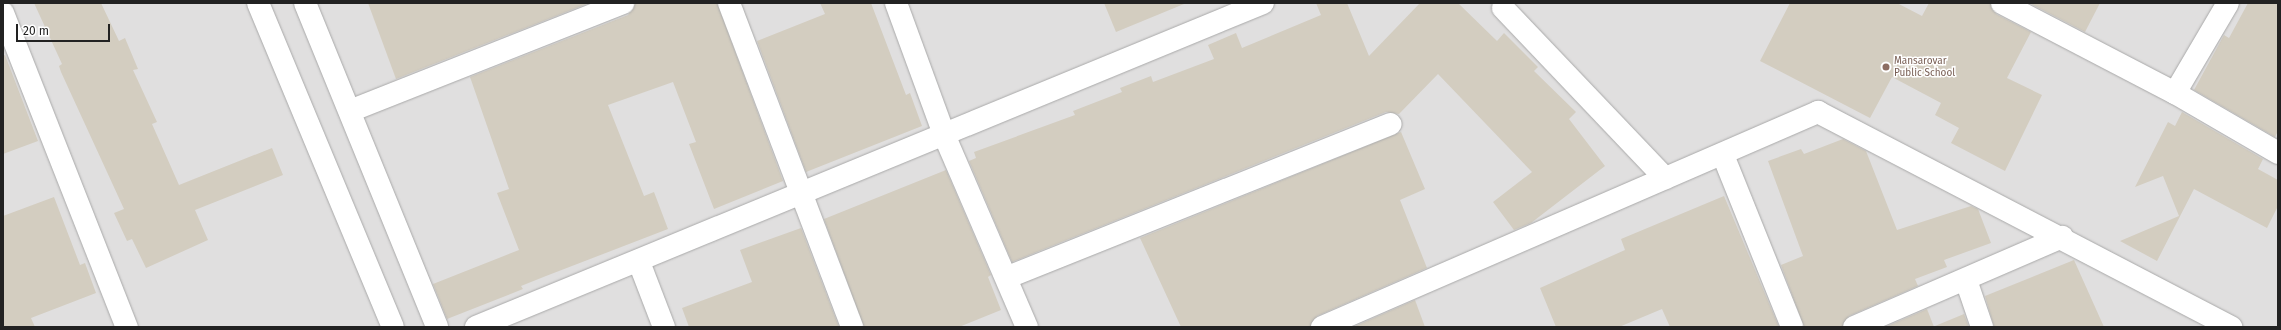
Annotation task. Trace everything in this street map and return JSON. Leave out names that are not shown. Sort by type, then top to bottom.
[{"type":"street","points":[[258,3],[393,327]]},
{"type":"street","points":[[305,3],[437,327]]},
{"type":"street","points":[[350,111],[623,3]]},
{"type":"street","points":[[729,3],[804,193],[852,327]]},
{"type":"street","points":[[896,3],[945,137],[1008,277],[1027,327]]},
{"type":"street","points":[[476,327],[945,137],[1263,3]]},
{"type":"street","points":[[2002,3],[2174,93],[2278,153]]},
{"type":"street","points":[[2174,93],[2228,3]]},
{"type":"street","points":[[1503,8],[1665,178]]},
{"type":"street","points":[[3,13],[127,327]]},
{"type":"street","points":[[1322,327],[1665,178],[1723,155],[1818,112],[2062,237],[2231,327]]},
{"type":"street","points":[[1008,277],[1391,124]]},
{"type":"street","points":[[1723,155],[1792,327]]},
{"type":"street","points":[[1854,327],[1966,280],[2062,237]]},
{"type":"street","points":[[639,262],[664,327]]},
{"type":"street","points":[[1966,280],[1982,327]]},
{"type":"shaded area","points":[[3,3],[2278,3],[2278,327],[3,327]]},
{"type":"building","points":[[34,3],[101,3],[119,41],[125,38],[138,69],[133,70],[157,122],[152,124],[179,185],[272,148],[283,175],[195,210],[208,240],[146,268],[132,239],[127,241],[114,213],[124,209],[61,72],[59,66],[62,64]]},
{"type":"building","points":[[368,3],[589,3],[396,79]]},
{"type":"building","points":[[635,3],[717,3],[783,181],[714,209],[689,144],[696,142],[673,82],[608,105],[644,196],[654,192],[668,229],[521,286],[523,289],[447,319],[433,284],[519,250],[497,193],[509,189],[470,77],[628,15]]},
{"type":"building","points":[[820,3],[871,3],[906,95],[910,93],[922,126],[806,172],[757,41],[825,14]]},
{"type":"building","points":[[1104,3],[1184,3],[1184,4],[1116,32]]},
{"type":"building","points":[[1316,3],[1347,3],[1369,56],[1420,3],[1458,3],[1497,41],[1504,33],[1538,67],[1534,71],[1576,112],[1569,119],[1605,166],[1531,223],[1514,230],[1493,202],[1532,172],[1438,74],[1399,114],[1386,112],[1012,262],[969,161],[976,158],[974,152],[1075,115],[1073,111],[1122,92],[1120,88],[1151,76],[1153,82],[1214,59],[1208,45],[1236,33],[1242,48],[1321,15]]},
{"type":"building","points":[[1790,3],[1897,3],[1922,16],[1929,3],[1990,3],[1996,14],[2031,32],[2007,78],[2042,95],[2005,171],[1951,143],[1959,128],[1935,115],[1941,103],[1892,77],[1870,118],[1760,61]]},
{"type":"building","points":[[2029,3],[2100,3],[2085,32]]},
{"type":"building","points":[[2248,3],[2278,3],[2278,131],[2275,137],[2194,90],[2224,35],[2229,38]]},
{"type":"building","points":[[5,55],[38,141],[3,154],[3,56]]},
{"type":"building","points":[[2182,112],[2263,159],[2258,169],[2278,180],[2278,206],[2267,228],[2194,189],[2157,261],[2120,241],[2179,216],[2163,176],[2135,187],[2168,122],[2175,126]]},
{"type":"building","points":[[1401,132],[1425,189],[1400,200],[1427,268],[1317,316],[1310,327],[1181,327],[1140,238]]},
{"type":"building","points":[[1843,139],[1866,151],[1897,230],[1971,206],[1978,209],[1991,243],[1944,260],[1947,267],[1915,279],[1918,286],[1849,316],[1842,327],[1804,327],[1781,265],[1803,256],[1768,161],[1801,149],[1804,154]]},
{"type":"building","points":[[946,170],[991,275],[988,277],[1001,310],[959,327],[864,327],[824,219]]},
{"type":"building","points":[[1724,196],[1779,327],[1670,327],[1662,309],[1619,327],[1556,327],[1540,288],[1625,250],[1621,239]]},
{"type":"building","points":[[54,197],[80,265],[85,263],[96,293],[31,318],[35,327],[3,327],[3,216]]},
{"type":"building","points":[[801,228],[839,327],[689,327],[682,308],[752,282],[740,250]]},
{"type":"building","points":[[2074,260],[2104,327],[1994,327],[1985,296]]},
{"type":"building","points":[[1415,300],[1425,327],[1353,327]]},
{"type":"building","points":[[1927,309],[1934,327],[1885,327]]},
{"type":"building","points":[[1964,314],[1969,327],[1935,327],[1935,326]]},
{"type":"place","name":"Mansarovar Public School","points":[[1886,67]]}]
